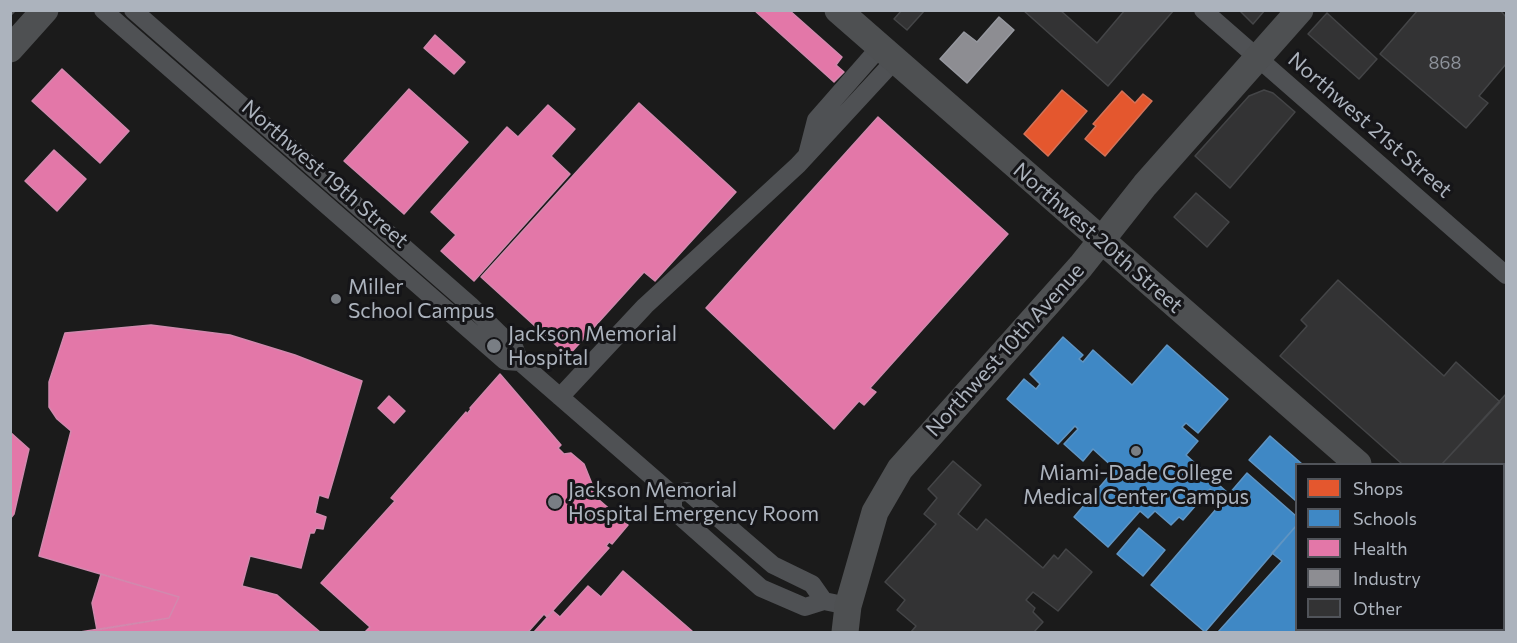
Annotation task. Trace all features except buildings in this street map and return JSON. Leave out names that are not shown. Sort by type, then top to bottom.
[{"type":"street","points":[[10,49],[45,10]]},
{"type":"street","name":"Northwest 19th Street","points":[[103,10],[505,362],[520,362]]},
{"type":"street","name":"Northwest 19th Street","points":[[133,10],[470,305],[514,349],[520,362],[673,495],[673,510],[761,588],[805,607],[839,613]]},
{"type":"street","name":"Northwest 20th Street","points":[[838,10],[1356,463]]},
{"type":"street","name":"Northwest 21st Street","points":[[1203,10],[1506,275]]},
{"type":"street","name":"Northwest 10th Avenue","points":[[839,613],[875,512],[900,470],[1300,10]]},
{"type":"street","points":[[560,397],[645,306],[807,155],[887,54]]},
{"type":"street","name":"Northwest 19th Street","points":[[673,495],[687,491],[773,565],[812,585],[839,613]]},
{"type":"railway","points":[[10,14],[14,10]]},
{"type":"place","name":"Miller School Campus","points":[[336,299]]},
{"type":"place","name":"Jackson Memorial Hospital","points":[[494,346]]},
{"type":"place","name":"Miami-Dade College Medical Center Campus","points":[[1136,451]]},
{"type":"place","name":"Jackson Memorial Hospital Emergency Room","points":[[555,502]]}]
